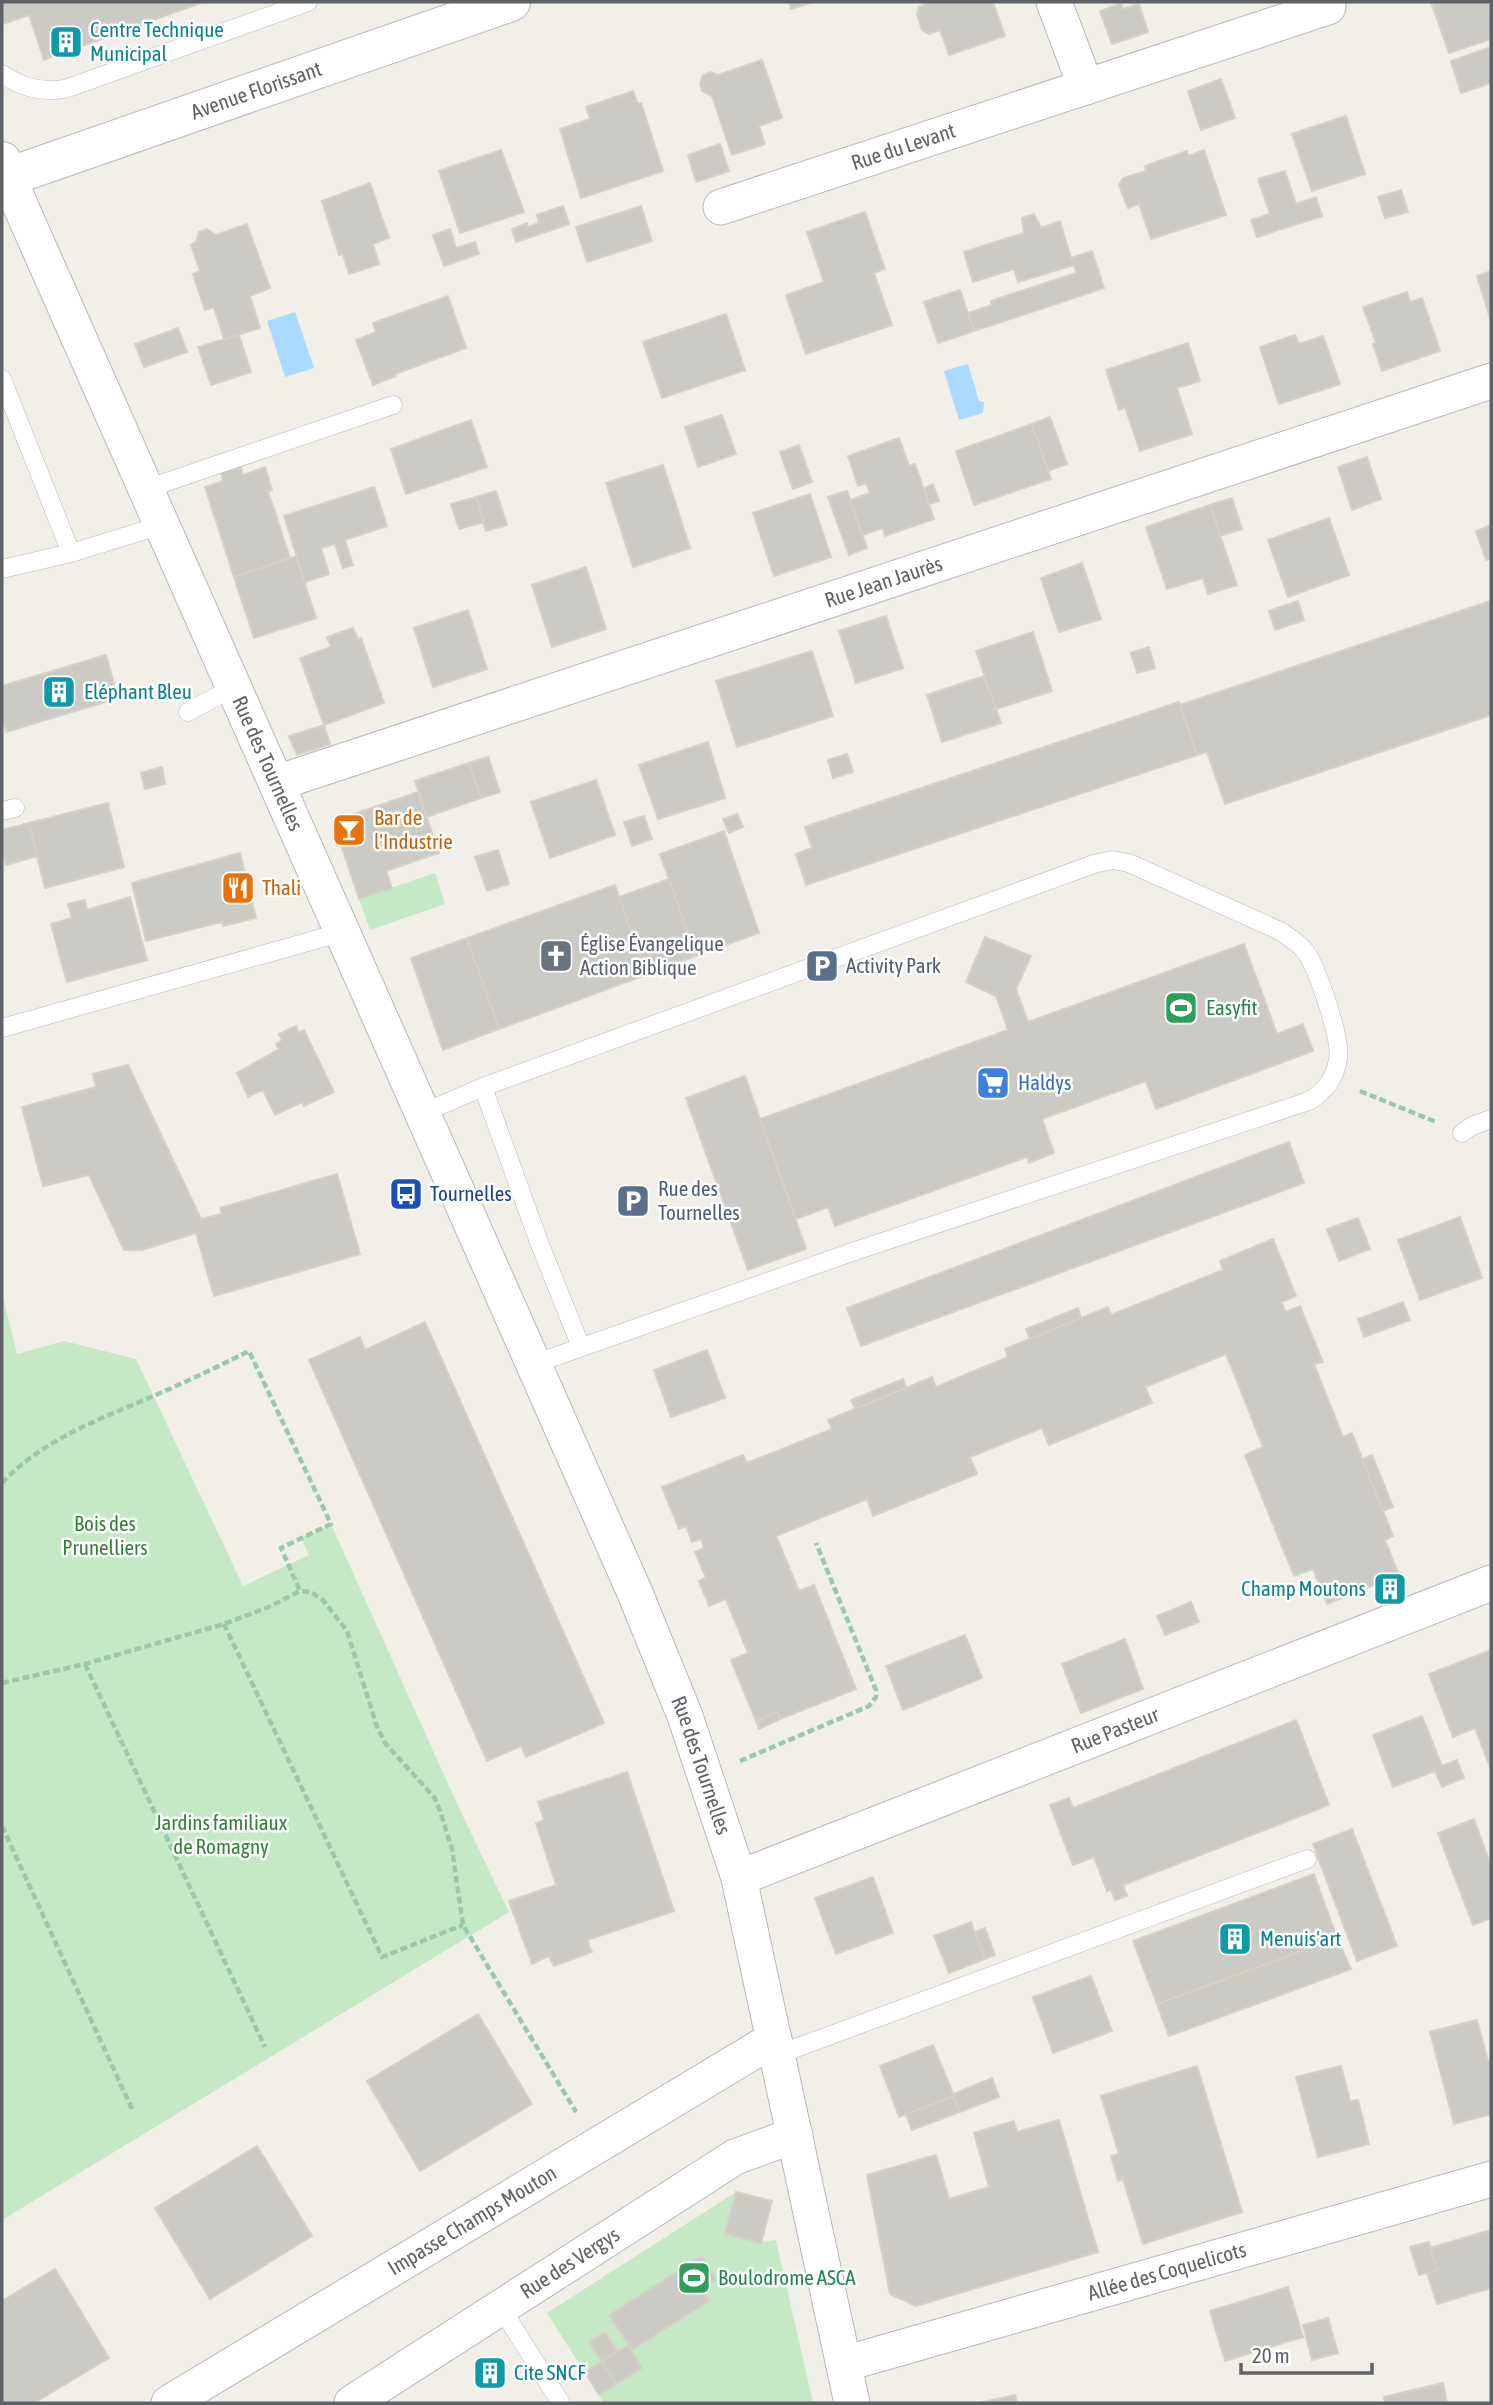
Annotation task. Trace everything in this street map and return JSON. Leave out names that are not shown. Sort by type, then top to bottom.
[{"type":"street","name":"Avenue Florissant","points":[[4,173],[468,9],[511,2]]},
{"type":"street","points":[[1054,2],[1086,87]]},
{"type":"street","name":"Rue du Levant","points":[[721,207],[1328,7]]},
{"type":"street","name":"Rue des Tournelles","points":[[4,173],[534,1364],[635,1593],[685,1716],[739,1878],[852,2403]]},
{"type":"street","name":"Rue Jean Jaurès","points":[[276,783],[1491,381]]},
{"type":"street","name":"Rue Pasteur","points":[[739,1878],[1491,1583]]},
{"type":"street","name":"Impasse Champs Mouton","points":[[169,2403],[596,2147],[775,2047]]},
{"type":"street","name":"Rue des Vergys","points":[[352,2403],[735,2157],[795,2136]]},
{"type":"street","name":"Allée des Coquelicots","points":[[844,2364],[1491,2179]]},
{"type":"lane","points":[[2,74],[29,89],[65,89],[308,2]]},
{"type":"lane","points":[[2,379],[71,553]]},
{"type":"lane","points":[[146,488],[393,405]]},
{"type":"lane","points":[[2,569],[71,553],[162,525]]},
{"type":"lane","points":[[188,712],[234,687]]},
{"type":"lane","points":[[423,1113],[483,1087],[1094,864],[1112,860],[1129,863],[1280,931],[1299,945],[1310,961],[1335,1030],[1339,1056],[1327,1087],[1309,1101],[855,1251],[534,1364]]},
{"type":"lane","points":[[2,1028],[343,932]]},
{"type":"lane","points":[[483,1087],[526,1208],[581,1348]]},
{"type":"lane","points":[[1462,1133],[1491,1119]]},
{"type":"lane","points":[[775,2047],[1307,1859]]},
{"type":"lane","points":[[501,2308],[561,2403]]},
{"type":"path","points":[[1332,1079],[1462,1133]]},
{"type":"path","points":[[2,1483],[49,1445],[74,1429],[249,1351],[331,1524],[281,1548],[300,1591]]},
{"type":"path","points":[[706,1775],[869,1706],[874,1700],[876,1692],[816,1543]]},
{"type":"path","points":[[2,1684],[85,1664],[224,1624],[300,1591],[311,1592],[323,1600],[347,1631],[381,1735],[434,1797],[452,1849],[463,1925],[596,2147]]},
{"type":"path","points":[[224,1624],[382,1957],[463,1925]]},
{"type":"path","points":[[85,1664],[265,2047]]},
{"type":"path","points":[[2,1826],[132,2109]]},
{"type":"green space","points":[[435,873],[445,904],[370,930],[359,899]]},
{"type":"green space","name":"Jardins familiaux de Romagny","points":[[2,1294],[17,1354],[64,1341],[136,1359],[243,1586],[309,1555],[301,1538],[331,1524],[458,1806],[509,1912],[2,2220]]},
{"type":"green space","name":"Boulodrome ASCA","points":[[736,2192],[772,2201],[761,2242],[776,2240],[813,2403],[604,2403],[547,2313]]},
{"type":"water","points":[[295,312],[314,368],[285,377],[267,321]]},
{"type":"water","points":[[968,364],[979,401],[984,402],[983,413],[959,420],[944,371]]},
{"type":"building","name":"Centre Technique Municipal","points":[[2,2],[203,2],[44,60],[29,15],[2,24]]},
{"type":"building","points":[[789,2],[813,2],[791,9]]},
{"type":"building","points":[[930,2],[993,2],[1005,36],[949,55],[940,30],[929,34],[922,30],[917,14],[919,7]]},
{"type":"building","points":[[1431,2],[1488,2],[1491,12],[1491,39],[1449,53]]},
{"type":"building","points":[[1121,3],[1123,9],[1139,4],[1148,32],[1112,44],[1100,11]]},
{"type":"building","points":[[1491,47],[1491,83],[1461,93],[1451,61]]},
{"type":"building","points":[[762,60],[782,118],[759,126],[765,144],[732,155],[712,96],[702,91],[700,83],[703,75],[711,72],[718,75]]},
{"type":"building","points":[[1221,79],[1235,118],[1201,130],[1188,91]]},
{"type":"building","points":[[633,91],[638,104],[641,103],[663,171],[581,198],[560,129],[590,119],[586,107]]},
{"type":"building","points":[[1346,116],[1365,174],[1312,191],[1292,134]]},
{"type":"building","points":[[720,144],[729,171],[696,182],[688,155]]},
{"type":"building","points":[[501,150],[524,212],[460,233],[439,171]]},
{"type":"building","points":[[1204,150],[1226,215],[1151,239],[1139,204],[1128,208],[1119,185],[1123,178],[1146,171],[1145,166],[1187,151],[1188,156]]},
{"type":"building","points":[[1285,171],[1296,204],[1316,197],[1322,216],[1257,237],[1251,220],[1270,214],[1258,179]]},
{"type":"building","points":[[370,183],[389,238],[373,244],[379,264],[349,274],[343,254],[339,255],[322,201]]},
{"type":"building","points":[[1401,190],[1408,212],[1385,218],[1378,197]]},
{"type":"building","points":[[563,206],[569,224],[516,242],[512,229],[527,223],[528,227],[539,223],[537,215]]},
{"type":"building","points":[[641,206],[652,241],[587,262],[576,227]]},
{"type":"building","points":[[865,212],[885,269],[874,273],[892,325],[806,354],[786,295],[824,282],[807,232]]},
{"type":"building","points":[[1034,214],[1041,228],[1060,221],[1071,258],[1092,251],[1104,288],[974,331],[968,313],[992,305],[991,301],[1076,273],[1074,265],[1018,282],[1014,269],[973,282],[964,252],[1024,233],[1022,218]]},
{"type":"building","points":[[247,224],[270,288],[250,296],[260,328],[224,339],[214,307],[205,310],[193,274],[200,271],[191,245],[196,242],[199,232],[207,229],[216,235]]},
{"type":"building","points":[[450,229],[456,248],[475,242],[479,254],[444,266],[433,235]]},
{"type":"building","points":[[1491,271],[1491,321],[1477,276]]},
{"type":"building","points":[[960,290],[974,331],[938,343],[924,302]]},
{"type":"building","points":[[1407,292],[1410,302],[1422,298],[1440,351],[1382,371],[1373,344],[1376,343],[1363,307]]},
{"type":"building","points":[[448,296],[466,348],[373,385],[356,340],[376,332],[373,323]]},
{"type":"building","points":[[726,314],[745,370],[662,398],[643,342]]},
{"type":"building","points":[[178,328],[187,352],[144,367],[135,344]]},
{"type":"building","points":[[239,335],[251,372],[211,385],[198,347]]},
{"type":"building","points":[[1295,335],[1299,344],[1323,336],[1340,384],[1279,404],[1260,347]]},
{"type":"building","points":[[1188,343],[1200,381],[1177,388],[1192,434],[1140,451],[1125,407],[1119,410],[1106,370]]},
{"type":"building","points":[[722,415],[736,454],[698,467],[685,427]]},
{"type":"building","points":[[1050,417],[1067,464],[1048,471],[1032,424]]},
{"type":"building","points":[[471,420],[487,467],[406,494],[391,449]]},
{"type":"building","points":[[1032,424],[1051,479],[974,505],[956,451]]},
{"type":"building","points":[[899,438],[909,466],[915,464],[934,519],[885,536],[883,528],[862,535],[850,500],[870,493],[866,483],[858,486],[848,456]]},
{"type":"building","points":[[799,445],[812,482],[793,489],[780,452]]},
{"type":"building","points":[[1367,457],[1381,499],[1352,510],[1338,467]]},
{"type":"building","points":[[663,465],[690,548],[633,567],[606,483]]},
{"type":"building","points":[[241,467],[243,475],[265,467],[272,490],[268,491],[290,558],[234,577],[205,487],[223,481],[221,473]]},
{"type":"building","points":[[933,484],[939,501],[929,504],[924,488]]},
{"type":"building","points":[[374,487],[387,526],[345,540],[353,565],[343,568],[335,544],[321,548],[329,574],[305,582],[284,516]]},
{"type":"building","points":[[496,491],[507,525],[486,531],[476,497]]},
{"type":"building","points":[[847,491],[867,548],[849,555],[828,497]]},
{"type":"building","points":[[810,494],[831,557],[774,576],[753,513]]},
{"type":"building","points":[[476,497],[484,522],[459,529],[451,504]]},
{"type":"building","points":[[1232,498],[1242,529],[1220,536],[1210,505]]},
{"type":"building","points":[[1210,505],[1237,585],[1208,594],[1203,578],[1167,589],[1146,527]]},
{"type":"building","points":[[1329,518],[1349,575],[1288,597],[1268,540]]},
{"type":"building","points":[[1491,525],[1491,558],[1486,560],[1476,531]]},
{"type":"building","points":[[296,556],[316,618],[254,638],[234,577]]},
{"type":"building","points":[[1082,563],[1101,619],[1059,632],[1041,578]]},
{"type":"building","points":[[586,567],[606,629],[552,647],[532,585]]},
{"type":"building","points":[[1298,601],[1304,620],[1275,630],[1269,611]]},
{"type":"building","points":[[1491,601],[1491,715],[1225,804],[1207,752],[1197,755],[1180,705]]},
{"type":"building","points":[[468,610],[487,669],[433,687],[414,628]]},
{"type":"building","points":[[886,616],[903,668],[856,683],[839,631]]},
{"type":"building","points":[[353,628],[358,639],[361,638],[384,703],[324,725],[300,658],[331,647],[327,637]]},
{"type":"building","points":[[1033,632],[1052,691],[996,709],[976,651]]},
{"type":"building","points":[[1149,647],[1155,668],[1137,673],[1131,653]]},
{"type":"building","points":[[812,651],[833,716],[737,747],[716,681]]},
{"type":"building","name":"Eléphant Bleu","points":[[106,655],[118,698],[6,732],[2,716],[2,686]]},
{"type":"building","points":[[984,676],[1001,723],[942,742],[927,695]]},
{"type":"building","points":[[1179,702],[1197,755],[806,885],[796,854],[812,848],[805,827]]},
{"type":"building","points":[[324,725],[330,744],[297,755],[289,736]]},
{"type":"building","points":[[708,742],[725,798],[658,819],[639,765]]},
{"type":"building","points":[[847,754],[853,772],[833,778],[828,760]]},
{"type":"building","points":[[488,757],[500,792],[481,798],[469,763]]},
{"type":"building","points":[[469,763],[481,798],[427,817],[415,781]]},
{"type":"building","points":[[162,767],[165,784],[145,789],[141,773]]},
{"type":"building","points":[[596,780],[615,835],[550,858],[531,802]]},
{"type":"building","points":[[418,792],[439,853],[386,871],[392,888],[359,899],[333,821]]},
{"type":"building","points":[[108,803],[124,867],[45,888],[29,823]]},
{"type":"building","points":[[737,814],[743,827],[729,833],[723,819]]},
{"type":"building","points":[[644,816],[652,839],[632,846],[624,822]]},
{"type":"building","points":[[29,823],[37,856],[6,865],[2,830]]},
{"type":"building","points":[[724,831],[759,933],[696,956],[660,854]]},
{"type":"building","points":[[498,850],[509,884],[487,891],[475,857]]},
{"type":"building","points":[[240,853],[256,918],[223,926],[222,922],[146,941],[132,883]]},
{"type":"building","points":[[669,879],[696,956],[646,975],[619,897]]},
{"type":"building","name":"Église Évangelique Action Biblique","points":[[615,885],[646,975],[499,1029],[467,938]]},
{"type":"building","points":[[130,897],[147,960],[67,982],[51,924],[72,918],[68,904],[85,900],[87,910]]},
{"type":"building","points":[[985,937],[1031,956],[1016,989],[1028,1022],[1244,944],[1277,1034],[1303,1024],[1313,1051],[1156,1109],[1146,1081],[1042,1119],[1054,1153],[1029,1163],[1027,1157],[835,1226],[828,1207],[796,1219],[760,1119],[1008,1030],[996,996],[966,982]]},
{"type":"building","points":[[467,938],[499,1029],[443,1050],[411,958]]},
{"type":"building","points":[[296,1026],[298,1033],[304,1030],[334,1092],[304,1106],[302,1102],[275,1115],[263,1090],[248,1097],[237,1073],[279,1049],[276,1044],[282,1040],[279,1034]]},
{"type":"building","points":[[128,1065],[201,1219],[222,1214],[220,1208],[337,1174],[360,1254],[214,1296],[196,1233],[142,1250],[124,1250],[89,1175],[43,1186],[22,1107],[96,1087],[93,1074]]},
{"type":"building","points":[[745,1076],[806,1249],[748,1270],[686,1098]]},
{"type":"building","points":[[1289,1142],[1304,1183],[861,1346],[847,1308]]},
{"type":"building","points":[[1460,1217],[1482,1278],[1420,1300],[1398,1240]]},
{"type":"building","points":[[1358,1218],[1370,1249],[1339,1261],[1327,1229]]},
{"type":"building","points":[[1273,1239],[1296,1296],[1281,1302],[1286,1312],[1300,1306],[1323,1362],[1314,1364],[1343,1437],[1352,1433],[1393,1536],[1385,1540],[1399,1575],[1327,1604],[1313,1569],[1294,1576],[1245,1455],[1263,1447],[1226,1354],[1145,1387],[1152,1403],[1049,1445],[1042,1428],[970,1457],[977,1474],[873,1516],[867,1499],[776,1536],[799,1591],[814,1585],[856,1689],[780,1719],[777,1712],[756,1721],[731,1660],[748,1653],[726,1599],[709,1606],[699,1581],[706,1578],[695,1552],[704,1548],[701,1539],[692,1542],[686,1526],[679,1529],[662,1487],[743,1455],[747,1463],[832,1429],[828,1420],[932,1377],[936,1387],[1008,1357],[1005,1349],[1081,1318],[1108,1307],[1111,1315],[1223,1270],[1220,1261]]},
{"type":"building","points":[[1403,1302],[1410,1320],[1364,1337],[1358,1319]]},
{"type":"building","points":[[1078,1308],[1081,1318],[1030,1339],[1026,1329]]},
{"type":"building","points":[[425,1322],[604,1723],[526,1757],[521,1746],[487,1761],[309,1360],[360,1337],[365,1350]]},
{"type":"building","points":[[707,1350],[725,1398],[671,1417],[654,1370]]},
{"type":"building","points":[[903,1379],[906,1388],[855,1409],[851,1400]]},
{"type":"building","points":[[1372,1455],[1393,1507],[1383,1511],[1362,1459]]},
{"type":"building","name":"Champ Moutons","points":[[1399,1578],[1404,1591],[1382,1600],[1377,1587]]},
{"type":"building","points":[[1191,1602],[1199,1622],[1165,1635],[1157,1616]]},
{"type":"building","points":[[965,1635],[982,1678],[903,1710],[886,1666]]},
{"type":"building","points":[[1125,1639],[1143,1689],[1081,1713],[1062,1664]]},
{"type":"building","points":[[1491,1650],[1491,1770],[1475,1728],[1453,1737],[1429,1674]]},
{"type":"building","points":[[777,1712],[780,1719],[759,1729],[756,1721]]},
{"type":"building","points":[[1422,1716],[1442,1766],[1457,1760],[1464,1778],[1442,1787],[1435,1771],[1393,1787],[1373,1735]]},
{"type":"building","points":[[1296,1720],[1329,1805],[1123,1885],[1127,1896],[1115,1900],[1111,1889],[1107,1891],[1094,1857],[1073,1865],[1050,1805],[1069,1798],[1073,1808]]},
{"type":"building","points":[[627,1772],[674,1911],[587,1940],[592,1952],[554,1966],[549,1956],[532,1964],[509,1901],[556,1885],[536,1823],[544,1820],[538,1802]]},
{"type":"building","points":[[1474,1819],[1491,1866],[1491,1918],[1473,1925],[1438,1833]]},
{"type":"building","points":[[1352,1829],[1397,1946],[1357,1961],[1313,1844]]},
{"type":"building","name":"Menuis'art","points":[[1314,1874],[1337,1938],[1157,2004],[1133,1941]]},
{"type":"building","points":[[873,1877],[893,1933],[836,1954],[815,1898]]},
{"type":"building","points":[[971,1922],[985,1959],[949,1973],[934,1936]]},
{"type":"building","points":[[985,1928],[995,1955],[985,1959],[975,1932]]},
{"type":"building","points":[[1337,1938],[1351,1969],[1169,2036],[1157,2004]]},
{"type":"building","points":[[1091,1976],[1112,2031],[1053,2053],[1033,1997]]},
{"type":"building","points":[[478,2014],[532,2104],[420,2171],[367,2081]]},
{"type":"building","points":[[1477,2020],[1488,2061],[1491,2062],[1491,2114],[1454,2124],[1430,2032]]},
{"type":"building","points":[[933,2045],[954,2096],[899,2117],[880,2066]]},
{"type":"building","points":[[1197,2066],[1242,2212],[1143,2244],[1123,2179],[1118,2181],[1111,2156],[1119,2154],[1101,2096]]},
{"type":"building","points":[[1341,2066],[1350,2101],[1358,2100],[1369,2144],[1318,2157],[1296,2077]]},
{"type":"building","points":[[992,2078],[999,2097],[960,2112],[953,2094]]},
{"type":"building","points":[[954,2096],[960,2112],[912,2130],[906,2114]]},
{"type":"building","points":[[1059,2120],[1098,2252],[916,2306],[890,2294],[867,2175],[936,2155],[949,2199],[989,2187],[974,2133],[1014,2121],[1017,2132]]},
{"type":"building","points":[[257,2146],[312,2236],[210,2299],[155,2208]]},
{"type":"building","points":[[736,2192],[772,2201],[761,2243],[725,2234]]},
{"type":"building","points":[[1490,2230],[1491,2288],[1437,2304],[1427,2273],[1437,2270],[1430,2248]]},
{"type":"building","points":[[1429,2242],[1437,2270],[1419,2275],[1410,2247]]},
{"type":"building","points":[[702,2256],[716,2279],[701,2288],[709,2301],[632,2350],[609,2315]]},
{"type":"building","points":[[55,2269],[109,2358],[34,2403],[2,2403],[2,2301]]},
{"type":"building","points":[[1288,2287],[1303,2337],[1225,2361],[1210,2311]]},
{"type":"building","points":[[1328,2318],[1338,2353],[1312,2360],[1303,2325]]},
{"type":"building","points":[[605,2332],[617,2351],[602,2362],[589,2342]]},
{"type":"building","points":[[628,2345],[642,2368],[616,2384],[602,2362]]},
{"type":"building","name":"Cite SNCF","points":[[493,2361],[501,2377],[487,2384],[479,2369]]},
{"type":"building","points":[[602,2362],[616,2384],[599,2395],[585,2372]]},
{"type":"building","points":[[1443,2383],[1447,2403],[1385,2403],[1384,2397]]},
{"type":"building","points":[[1015,2395],[1017,2403],[979,2403]]},
{"type":"place","name":"Centre Technique Municipal","points":[[66,42]]},
{"type":"place","name":"Eléphant Bleu","points":[[59,692]]},
{"type":"place","name":"Bar de l'Industrie","points":[[349,830]]},
{"type":"place","name":"Thali","points":[[238,888]]},
{"type":"place","name":"Église Évangelique Action Biblique","points":[[556,956]]},
{"type":"place","name":"Activity Park","points":[[822,966]]},
{"type":"place","name":"Easyfit","points":[[1181,1008]]},
{"type":"place","name":"Haldys","points":[[993,1083]]},
{"type":"place","name":"Tournelles","points":[[406,1194]]},
{"type":"place","name":"Rue des Tournelles","points":[[633,1201]]},
{"type":"place","name":"Champ Moutons","points":[[1390,1589]]},
{"type":"place","name":"Menuis'art","points":[[1235,1939]]},
{"type":"place","name":"Boulodrome ASCA","points":[[694,2278]]},
{"type":"place","name":"Cite SNCF","points":[[490,2373]]},
{"type":"park label","name":"Bois des Prunelliers","points":[[105,1536]]}]
